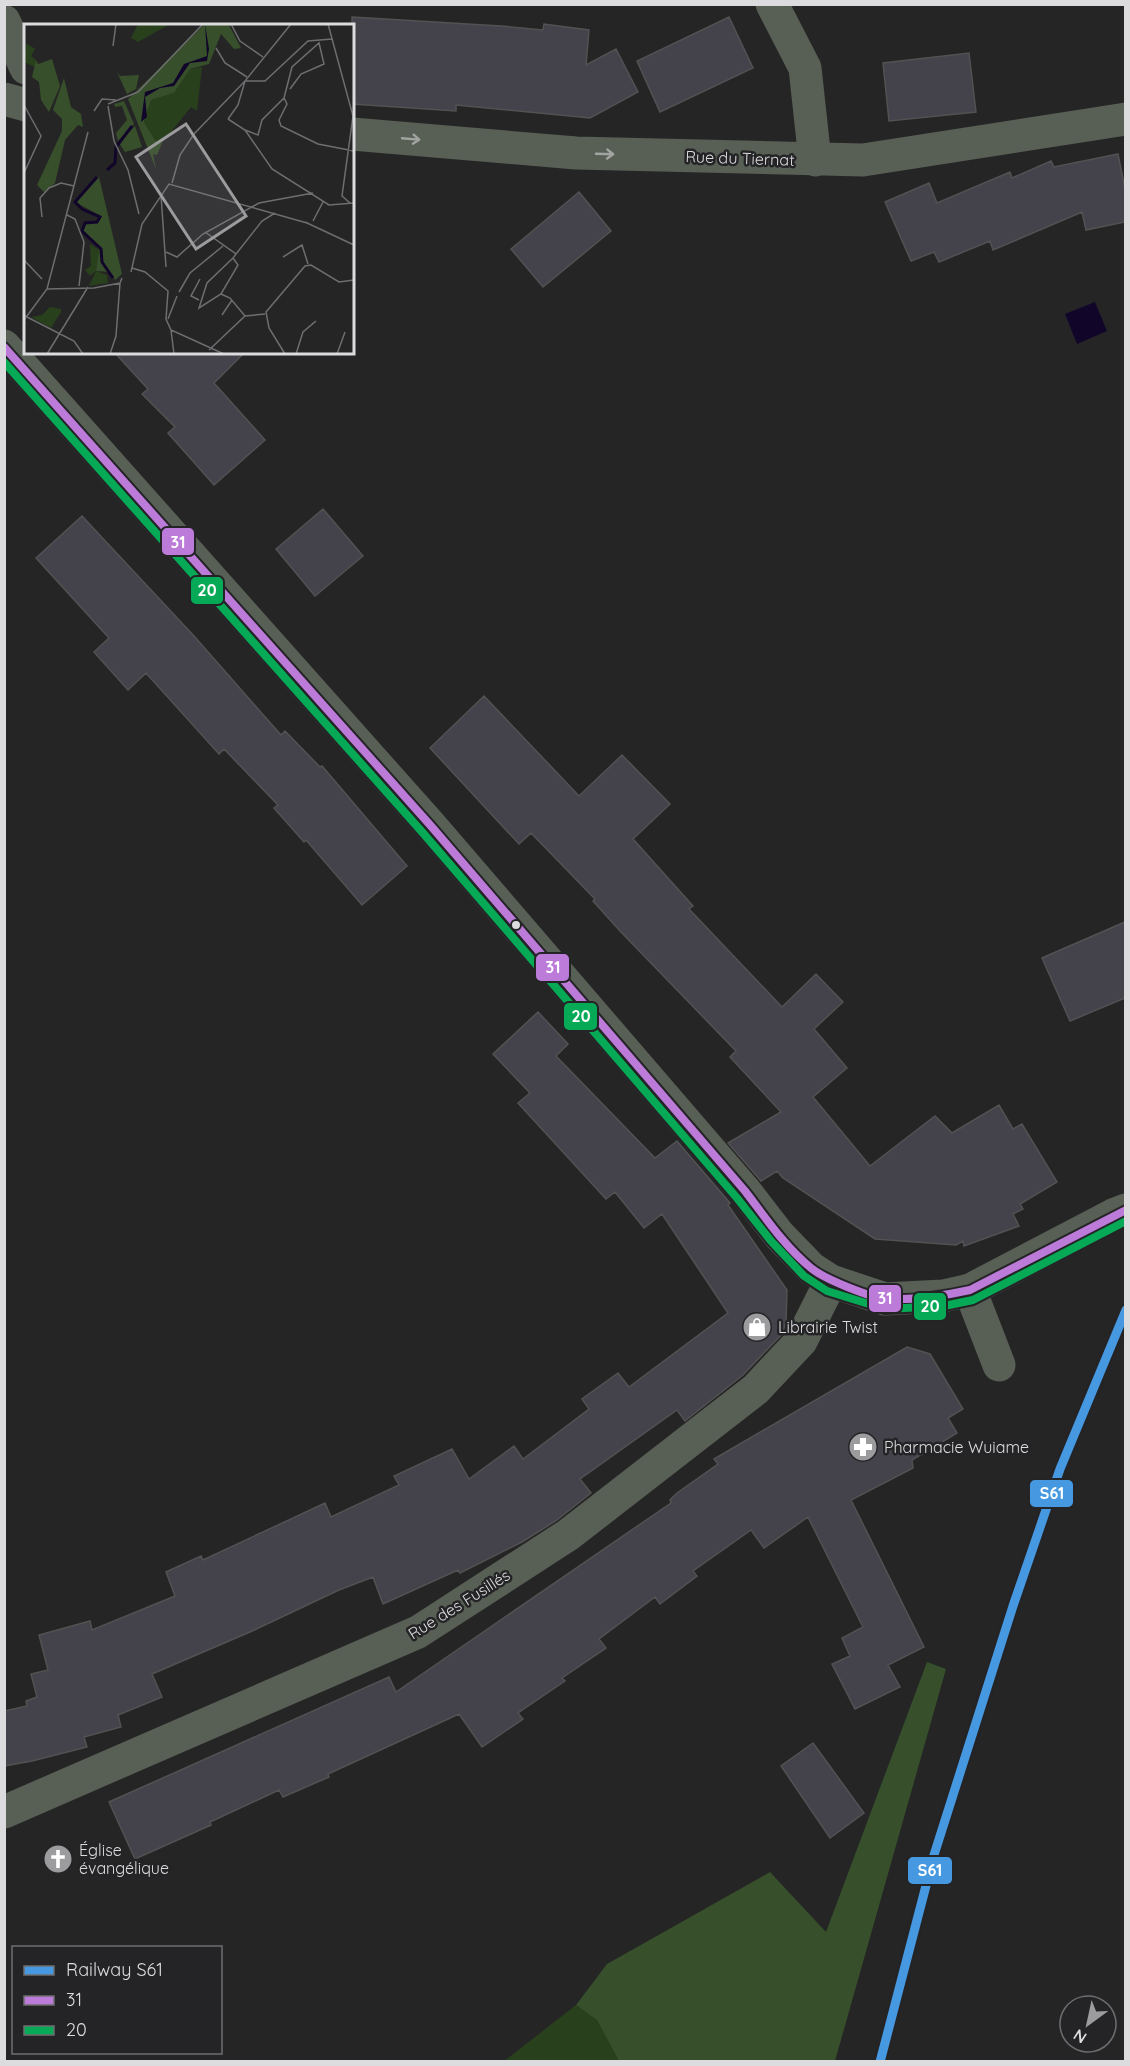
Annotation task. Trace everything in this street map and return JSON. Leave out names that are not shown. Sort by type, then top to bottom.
[{"type":"main road","points":[[4,346],[431,826],[738,1182],[779,1235],[811,1268],[831,1281],[885,1299],[943,1296],[970,1290],[1121,1206]]},
{"type":"street","points":[[772,4],[805,68],[815,160]]},
{"type":"street","points":[[4,21],[24,64]]},
{"type":"street","points":[[4,99],[24,104]]},
{"type":"street","name":"Rue du Tiernat","points":[[354,134],[576,153],[863,160],[1125,119]]},
{"type":"street","name":"Rue des Fusillés","points":[[4,1812],[418,1632],[568,1535],[756,1389],[801,1341],[831,1281]]},
{"type":"street","points":[[970,1290],[999,1365]]},
{"type":"green space","points":[[927,1662],[946,1669],[835,2061],[619,2061],[597,2020],[576,2005],[607,1964],[770,1872],[826,1932]]},
{"type":"green space","points":[[576,2005],[597,2019],[619,2061],[503,2062]]},
{"type":"shaded area","points":[[1095,302],[1107,331],[1077,344],[1065,314]]},
{"type":"building","points":[[352,17],[543,30],[544,24],[589,30],[586,65],[616,49],[638,92],[590,118],[456,105],[456,111],[354,104],[354,24],[352,24]]},
{"type":"building","points":[[729,17],[753,68],[660,112],[637,61]]},
{"type":"building","points":[[969,53],[976,112],[889,121],[883,63]]},
{"type":"building","points":[[1118,154],[1125,189],[1125,222],[1086,230],[1082,212],[993,250],[990,241],[939,262],[934,252],[911,261],[885,202],[929,183],[937,203],[1010,172],[1012,178],[1051,161],[1054,167]]},
{"type":"building","points":[[579,192],[611,231],[543,287],[511,249]]},
{"type":"building","points":[[116,354],[243,354],[214,383],[265,440],[214,485],[168,433],[175,427],[142,394],[148,389]]},
{"type":"building","points":[[323,509],[363,556],[315,596],[276,549]]},
{"type":"building","points":[[82,516],[194,636],[281,735],[285,731],[320,767],[322,766],[407,866],[362,905],[306,840],[304,842],[274,808],[278,805],[224,749],[219,754],[146,673],[128,690],[94,652],[109,638],[36,558]]},
{"type":"building","points":[[484,696],[579,796],[622,755],[670,804],[633,839],[693,906],[689,909],[782,1007],[816,974],[843,1002],[814,1029],[847,1068],[813,1097],[870,1166],[935,1116],[952,1133],[999,1105],[1013,1129],[1022,1124],[1057,1182],[1020,1204],[1023,1209],[1013,1214],[1019,1226],[964,1246],[963,1241],[956,1245],[875,1239],[783,1178],[777,1171],[761,1181],[728,1143],[781,1112],[730,1057],[736,1051],[620,931],[593,901],[595,899],[531,833],[519,844],[430,748]]},
{"type":"building","points":[[1125,922],[1125,998],[1070,1021],[1042,958]]},
{"type":"building","points":[[538,1012],[568,1044],[556,1056],[655,1158],[677,1141],[730,1203],[728,1205],[787,1290],[786,1322],[782,1334],[743,1375],[685,1421],[677,1410],[580,1479],[591,1493],[557,1520],[522,1542],[460,1573],[458,1570],[383,1604],[373,1577],[339,1590],[250,1632],[152,1674],[162,1697],[118,1715],[121,1727],[84,1737],[87,1747],[4,1766],[4,1711],[27,1706],[26,1701],[37,1697],[31,1674],[48,1670],[39,1635],[90,1621],[92,1630],[175,1596],[166,1572],[201,1556],[203,1560],[325,1503],[331,1517],[399,1485],[394,1476],[452,1449],[469,1479],[514,1446],[523,1459],[589,1409],[582,1399],[618,1373],[629,1387],[728,1313],[662,1214],[644,1228],[615,1192],[606,1199],[518,1103],[530,1093],[493,1054]]},
{"type":"building","points":[[907,1347],[930,1354],[963,1409],[948,1418],[957,1433],[912,1460],[913,1468],[851,1500],[924,1647],[888,1665],[900,1687],[855,1709],[832,1664],[850,1656],[842,1638],[863,1627],[808,1517],[764,1548],[751,1530],[693,1571],[697,1576],[660,1604],[655,1597],[599,1639],[606,1648],[562,1678],[565,1681],[518,1713],[523,1719],[482,1747],[459,1714],[328,1774],[329,1777],[283,1797],[279,1790],[210,1822],[211,1825],[135,1859],[109,1802],[389,1677],[396,1692],[671,1503],[670,1500],[677,1493],[718,1464],[714,1459]]},
{"type":"building","points":[[813,1743],[864,1813],[830,1838],[781,1766]]},
{"type":"rail line","name":"S61","points":[[880,2062],[934,1855],[1013,1606],[1060,1469],[1126,1310]]},
{"type":"transit line","name":"31","points":[[4,347],[431,826],[745,1191],[784,1241],[811,1268],[837,1282],[880,1298],[908,1299],[950,1294],[970,1290],[1126,1210]]},
{"type":"transit line","name":"20","points":[[4,362],[423,833],[737,1198],[771,1241],[804,1276],[827,1291],[885,1309],[944,1306],[973,1300],[1126,1221]]},
{"type":"place","name":"Librairie Twist","points":[[757,1327]]},
{"type":"place","name":"Pharmacie Wuiame","points":[[863,1447]]},
{"type":"place","name":"Église évangélique","points":[[58,1859]]}]
